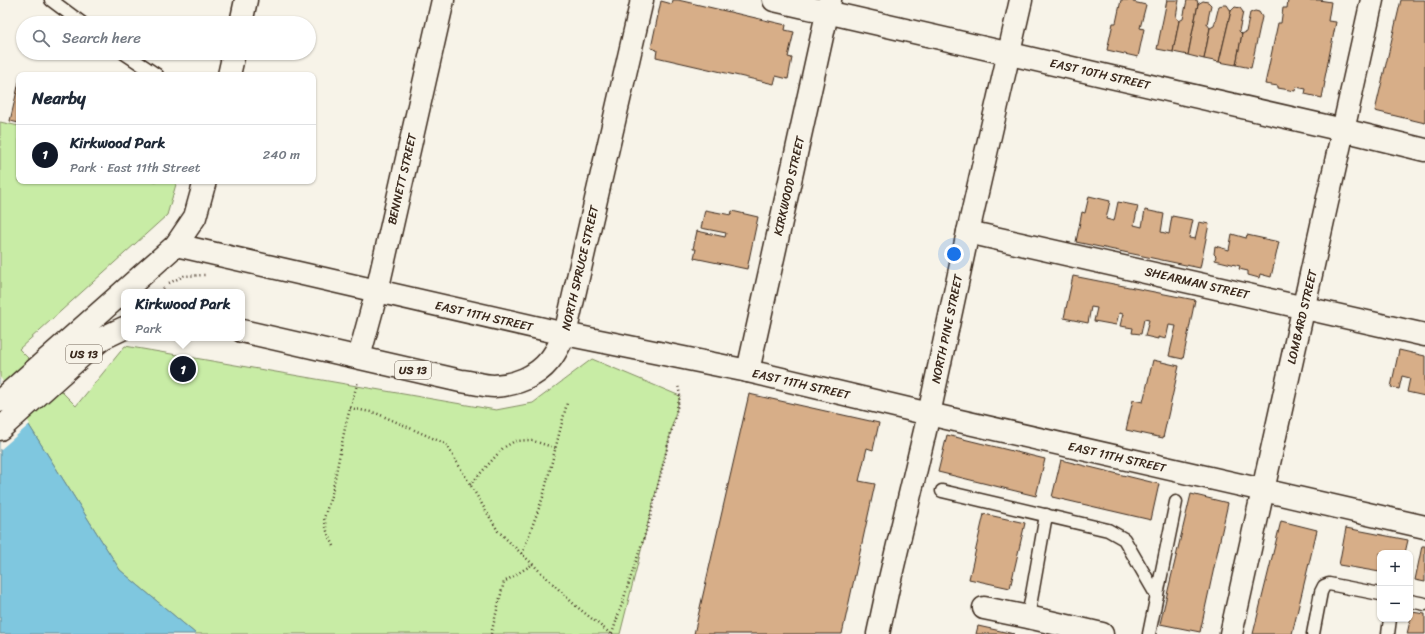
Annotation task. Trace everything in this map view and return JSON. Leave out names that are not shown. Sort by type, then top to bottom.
[{"type":"street","points":[[243,16],[246,0]]},
{"type":"street","name":"BENNETT STREET","points":[[359,358],[377,291],[443,0]]},
{"type":"street","name":"NORTH SPRUCE STREET","points":[[245,332],[461,381],[493,386],[511,384],[525,380],[541,369],[550,360],[565,334],[642,0]]},
{"type":"street","name":"EAST 10TH STREET","points":[[774,0],[829,6],[1010,53],[1425,150]]},
{"type":"street","name":"NORTH PINE STREET","points":[[878,634],[929,414],[968,232],[1021,0]]},
{"type":"street","name":"LOMBARD STREET","points":[[1231,634],[1372,0]]},
{"type":"street","name":"KIRKWOOD STREET","points":[[748,371],[829,6]]},
{"type":"street","points":[[230,72],[232,60]]},
{"type":"street","name":"US 13","points":[[126,289],[176,245],[195,217],[204,184]]},
{"type":"street","name":"SHEARMAN STREET","points":[[968,232],[1425,335]]},
{"type":"street","name":"EAST 11TH STREET","points":[[176,245],[565,334],[748,371],[1425,528]]},
{"type":"street","name":"US 13","points":[[0,401],[121,294]]},
{"type":"street","name":"US 13","points":[[0,430],[86,352],[103,338],[121,329]]},
{"type":"street","points":[[984,608],[1028,616],[1102,634]]},
{"type":"lane","points":[[51,0],[73,16]]},
{"type":"lane","points":[[134,60],[152,72]]},
{"type":"lane","points":[[942,491],[1108,530],[1124,539],[1157,596]]},
{"type":"lane","points":[[1149,634],[1176,502]]},
{"type":"lane","points":[[1028,616],[1046,515]]},
{"type":"lane","points":[[1313,634],[1320,592],[1324,586],[1329,584],[1377,593]]},
{"type":"lane","points":[[1413,602],[1425,604]]},
{"type":"lane","points":[[1388,634],[1390,622]]},
{"type":"path","points":[[163,289],[172,280],[184,276],[207,275]]},
{"type":"path","points":[[334,546],[327,531],[324,518],[332,493],[346,423],[358,381]]},
{"type":"path","points":[[350,408],[376,413],[446,444],[498,531],[576,606],[611,634],[649,522],[680,396],[678,384]]},
{"type":"path","points":[[522,554],[543,497],[567,404]]},
{"type":"path","points":[[470,485],[503,448],[515,441],[530,440],[556,448]]},
{"type":"path","points":[[491,634],[504,582],[533,564]]},
{"type":"green space","points":[[0,122],[16,125],[16,184],[176,184],[167,215],[19,349],[76,406],[125,346],[496,410],[533,403],[592,359],[680,396],[620,634],[196,634],[120,570],[0,379]]},
{"type":"water","points":[[0,379],[120,570],[196,634],[0,634]]},
{"type":"pier","points":[[0,377],[30,424],[0,450]]},
{"type":"building","points":[[673,0],[786,25],[785,30],[794,32],[788,57],[792,58],[788,79],[776,76],[774,84],[656,57],[657,50],[651,48],[661,1],[672,4]]},
{"type":"building","points":[[1121,0],[1133,0],[1133,2],[1146,5],[1140,28],[1144,29],[1138,57],[1107,50],[1113,23],[1116,23]]},
{"type":"building","points":[[1167,0],[1179,0],[1176,17],[1179,21],[1173,52],[1157,49]]},
{"type":"building","points":[[1187,0],[1197,0],[1198,4],[1188,55],[1173,52],[1179,21],[1183,19]]},
{"type":"building","points":[[1288,0],[1319,0],[1331,2],[1328,21],[1336,22],[1322,98],[1305,94],[1306,89],[1296,87],[1295,91],[1265,84],[1278,23],[1281,23],[1283,8],[1287,8]]},
{"type":"building","points":[[1401,0],[1425,0],[1425,123],[1375,111]]},
{"type":"building","points":[[1203,1],[1208,2],[1211,5],[1207,24],[1210,28],[1204,59],[1188,55],[1198,4]]},
{"type":"building","points":[[1227,5],[1231,11],[1219,62],[1204,59],[1210,28],[1214,26],[1219,6]]},
{"type":"building","points":[[1235,7],[1240,8],[1243,12],[1239,31],[1242,34],[1236,65],[1219,62],[1231,11]]},
{"type":"building","points":[[1255,11],[1259,12],[1262,17],[1251,68],[1236,65],[1242,34],[1246,32],[1250,13]]},
{"type":"building","points":[[16,95],[16,122],[10,121]]},
{"type":"building","points":[[1089,196],[1110,201],[1106,219],[1114,221],[1118,202],[1138,206],[1134,225],[1142,227],[1145,210],[1164,214],[1161,232],[1169,234],[1172,216],[1193,220],[1189,238],[1195,239],[1199,222],[1209,224],[1200,268],[1076,242],[1082,212],[1085,213]]},
{"type":"building","points":[[705,210],[731,215],[732,211],[758,217],[747,269],[694,258],[696,249],[693,249],[697,231],[725,237],[726,233],[701,228]]},
{"type":"building","points":[[1232,234],[1246,238],[1247,235],[1279,242],[1271,277],[1260,274],[1259,278],[1248,275],[1248,271],[1239,269],[1240,266],[1215,260],[1215,246],[1229,250]]},
{"type":"building","points":[[1073,276],[1195,300],[1183,359],[1169,356],[1176,326],[1169,325],[1166,339],[1158,337],[1158,339],[1145,336],[1149,320],[1144,319],[1141,334],[1132,333],[1133,328],[1120,326],[1123,314],[1119,313],[1116,325],[1094,321],[1097,308],[1091,307],[1088,323],[1064,318]]},
{"type":"building","points":[[1399,350],[1425,356],[1425,396],[1407,392],[1410,378],[1402,376],[1399,389],[1391,387]]},
{"type":"building","points":[[1153,360],[1179,366],[1163,438],[1126,430],[1133,400],[1143,402]]},
{"type":"building","points":[[749,394],[879,423],[873,450],[867,448],[859,481],[875,484],[842,634],[694,634]]},
{"type":"building","points":[[947,435],[1045,459],[1036,496],[938,472]]},
{"type":"building","points":[[1061,460],[1159,484],[1151,520],[1052,497]]},
{"type":"building","points":[[1191,494],[1228,503],[1200,632],[1160,624]]},
{"type":"building","points":[[984,514],[1025,523],[1010,588],[969,579]]},
{"type":"building","points":[[1281,521],[1317,530],[1292,634],[1253,634]]},
{"type":"building","points":[[1346,528],[1408,540],[1406,550],[1377,550],[1377,571],[1339,565]]},
{"type":"building","points":[[1422,546],[1425,546],[1425,582],[1415,580]]},
{"type":"building","points":[[1413,612],[1425,614],[1425,634],[1407,634],[1410,622],[1413,622]]},
{"type":"building","points":[[978,626],[1014,634],[976,634]]},
{"type":"place","name":"Kirkwood Park","points":[[183,369]]}]
